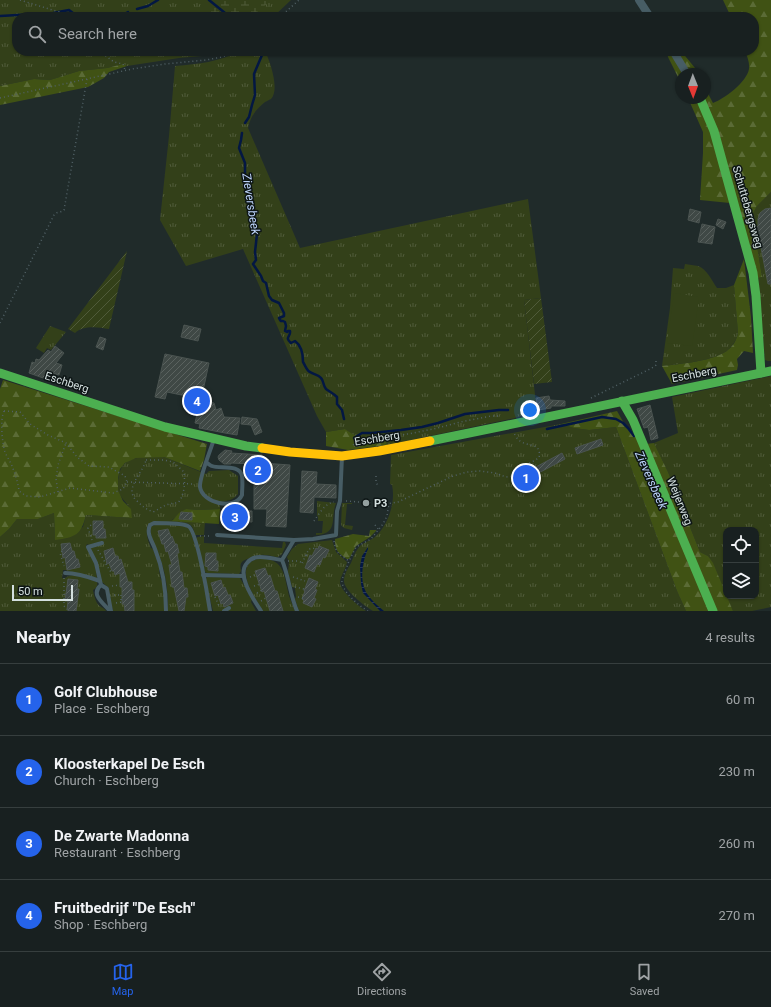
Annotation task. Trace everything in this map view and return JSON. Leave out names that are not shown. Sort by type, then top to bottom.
[{"type":"street","points":[[638,0],[646,12]]},
{"type":"street","points":[[676,56],[683,68]]},
{"type":"street","name":"Schuttebergsweg","points":[[702,104],[716,138],[753,273],[761,373]]},
{"type":"street","name":"Eschberg","points":[[0,373],[165,427],[214,439],[246,446],[290,452],[342,456],[379,451],[771,371]]},
{"type":"street","name":"Weijerweg","points":[[622,401],[640,435],[714,611]]},
{"type":"lane","points":[[206,462],[211,466],[234,468],[242,474],[242,495],[240,498],[230,503],[220,503],[206,497],[201,492],[200,485],[206,462],[214,439]]},
{"type":"lane","points":[[217,535],[294,540],[313,539],[336,535],[337,511],[340,501],[342,456]]},
{"type":"lane","points":[[166,611],[166,589],[158,557],[148,528],[154,523],[187,525],[191,529],[203,575],[210,611]]},
{"type":"lane","points":[[294,540],[282,561],[297,611]]},
{"type":"lane","points":[[102,543],[88,547],[96,563],[101,583],[97,590],[98,596],[100,601],[110,611]]},
{"type":"lane","points":[[261,611],[251,595],[243,576],[245,564],[255,558],[264,557],[282,561]]},
{"type":"lane","points":[[65,573],[78,574],[101,583],[107,589],[110,611]]},
{"type":"lane","points":[[203,575],[243,576]]},
{"type":"lane","points":[[223,610],[229,608]]},
{"type":"path","points":[[20,0],[59,12]]},
{"type":"path","points":[[286,12],[299,0]]},
{"type":"path","points":[[106,56],[114,62],[123,64],[125,70]]},
{"type":"path","points":[[0,98],[125,70],[206,60],[222,56]]},
{"type":"path","points":[[0,323],[54,215],[57,212],[64,210],[86,79]]},
{"type":"path","points":[[590,398],[652,368],[656,365],[656,360]]},
{"type":"path","points":[[4,411],[20,412],[30,424],[48,435],[66,443],[77,457],[89,466],[109,466],[125,476],[127,482],[123,489],[113,493],[70,488],[40,497],[26,496],[19,491],[18,482],[5,452],[1,428],[4,411]]},
{"type":"path","points":[[350,447],[360,440],[367,438],[408,434],[465,420],[491,416],[503,416]]},
{"type":"path","points":[[314,521],[318,514],[329,503],[340,501],[398,502],[453,476],[466,472],[480,471],[506,477],[514,476],[523,470],[526,465],[539,458],[539,455],[538,449],[535,446],[524,443],[520,440],[508,425]]},
{"type":"path","points":[[58,492],[56,479],[58,465],[66,443]]},
{"type":"path","points":[[146,460],[163,460],[173,462],[184,472],[185,483],[182,498],[178,503],[171,503],[153,512],[145,509],[134,498],[132,489],[134,482],[145,466],[146,460]]},
{"type":"path","points":[[376,476],[376,483],[378,486]]},
{"type":"path","points":[[127,482],[185,483],[200,485]]},
{"type":"path","points":[[368,611],[359,605],[342,585],[342,580],[356,547],[371,539],[379,530],[387,516],[389,503]]},
{"type":"path","points":[[375,525],[379,530]]},
{"type":"path","points":[[194,537],[217,535]]},
{"type":"path","points":[[333,536],[337,553],[349,561]]},
{"type":"path","points":[[282,561],[303,563],[311,548],[315,550]]},
{"type":"path","points":[[62,551],[60,552],[65,565],[64,606],[67,608]]},
{"type":"path","points":[[306,555],[310,556]]},
{"type":"path","points":[[287,576],[305,581]]},
{"type":"path","points":[[112,586],[120,585]]},
{"type":"path","points":[[214,594],[218,604],[223,610]]},
{"type":"path","points":[[113,595],[121,595],[121,602],[118,603]]},
{"type":"green space","points":[[0,0],[291,0],[278,12],[12,12],[12,56],[202,56],[127,66],[123,64],[107,68],[79,71],[50,80],[34,79],[0,86]]},
{"type":"green space","points":[[218,0],[269,0],[268,3],[257,12],[207,12],[213,3]]},
{"type":"green space","points":[[723,0],[771,0],[771,192],[757,206],[752,215],[762,277],[758,278],[730,203],[700,200],[703,132],[691,104],[711,104],[711,99],[713,103],[723,98],[744,79],[749,69],[747,56],[759,56],[759,12],[729,12]]},
{"type":"green space","points":[[229,56],[267,56],[269,61],[273,75],[275,89],[274,95],[256,110],[250,120],[248,128],[300,248],[528,199],[541,298],[524,300],[537,412],[387,445],[385,439],[373,441],[358,438],[345,429],[326,432],[317,416],[243,249],[186,266],[160,220],[175,66],[208,62]]},
{"type":"green space","points":[[668,56],[685,56],[695,68],[675,68],[675,71]]},
{"type":"green space","points":[[123,64],[127,66],[109,72],[104,78],[88,87],[0,105],[0,86],[34,79],[50,80],[79,71],[107,68]]},
{"type":"green space","points":[[771,192],[771,361],[768,361],[765,360],[758,278],[762,277],[752,215],[757,206]]},
{"type":"green space","points":[[127,251],[109,329],[96,327],[86,328],[78,330],[75,333],[68,329]]},
{"type":"green space","points":[[744,259],[751,317],[753,353],[744,351],[737,359],[737,370],[672,384],[662,366],[707,359],[723,353],[735,342],[738,333],[734,285]]},
{"type":"green space","points":[[685,264],[698,266],[707,272],[717,288],[726,288],[734,285],[738,333],[735,342],[723,353],[707,359],[662,366],[670,308],[673,268],[684,269]]},
{"type":"green space","points":[[674,293],[699,297],[692,346],[667,343]]},
{"type":"green space","points":[[541,298],[552,382],[534,384],[524,300]]},
{"type":"green space","points":[[50,326],[66,332],[51,350],[47,348],[44,353],[36,348]]},
{"type":"green space","points":[[771,376],[771,607],[752,611],[733,611],[727,599],[759,599],[759,527],[723,527],[723,588],[708,556],[700,552],[668,472],[654,443],[678,433],[672,397]]},
{"type":"green space","points":[[3,380],[207,444],[200,471],[164,457],[136,458],[125,463],[120,469],[118,478],[118,490],[123,501],[131,509],[132,518],[86,515],[80,531],[68,538],[55,540],[54,513],[38,519],[17,519],[0,537],[0,389]]},
{"type":"green space","points":[[617,411],[625,425],[646,444],[654,443],[668,472],[700,552],[708,556],[713,563],[723,587],[723,599],[728,599],[733,611],[686,611],[677,591],[616,427],[589,430],[561,424]]},
{"type":"green space","points":[[561,424],[589,430],[616,427],[677,591],[686,611],[373,611],[355,597],[347,588],[344,580],[346,572],[356,552],[362,545],[374,538],[384,526],[390,513],[393,499],[392,485],[390,484],[391,455]]},
{"type":"green space","points":[[345,429],[364,439],[385,439],[387,445],[348,450],[326,446],[326,432]]},
{"type":"green space","points":[[164,457],[206,474],[209,471],[229,470],[238,476],[238,494],[230,500],[220,502],[220,509],[186,509],[172,520],[205,522],[204,535],[195,535],[189,524],[180,522],[148,525],[148,540],[160,568],[159,571],[161,580],[163,581],[165,611],[113,611],[109,588],[102,582],[92,551],[88,544],[86,545],[95,565],[97,578],[63,570],[62,578],[76,575],[97,582],[96,587],[93,590],[95,597],[98,604],[106,611],[0,611],[0,537],[17,519],[38,519],[54,513],[55,539],[83,527],[86,515],[132,518],[130,509],[118,490],[118,478],[121,468],[125,463],[137,458]]},
{"type":"green space","points":[[317,501],[336,503],[331,528],[328,532],[316,535],[316,533],[322,533],[323,521],[318,521]]},
{"type":"green space","points":[[342,503],[352,503],[347,504],[345,525],[353,526],[352,530],[344,528],[341,525]]},
{"type":"green space","points":[[186,509],[220,509],[219,524],[172,521],[179,513]]},
{"type":"green space","points":[[158,524],[184,526],[190,529],[198,555],[209,611],[168,611],[165,574],[150,528]]},
{"type":"green space","points":[[370,530],[376,531],[356,546],[349,559],[339,553],[335,539],[353,534],[369,536]]},
{"type":"green space","points":[[204,536],[204,543],[282,548],[283,542],[285,542],[286,545],[282,554],[278,557],[260,555],[245,560],[241,564],[241,571],[239,574],[207,573],[205,572],[196,538]]},
{"type":"green space","points":[[332,540],[336,552],[347,562],[340,580],[341,586],[359,606],[366,611],[299,611],[295,599],[295,588],[292,587],[288,572],[289,562],[287,557],[292,549],[298,544]]},
{"type":"green space","points":[[258,559],[274,561],[282,569],[289,596],[295,611],[263,611],[251,590],[246,575],[250,562]]},
{"type":"green space","points":[[207,577],[240,578],[252,599],[251,602],[256,611],[213,611],[206,583]]},
{"type":"water","points":[[368,547],[362,572],[363,585],[370,597],[384,611],[380,611],[363,593],[360,566],[362,556]]},
{"type":"building","points":[[771,208],[771,284],[768,284],[757,227],[760,213],[765,209]]},
{"type":"building","points":[[690,209],[701,212],[699,223],[688,220]]},
{"type":"building","points":[[718,219],[726,222],[723,229],[716,225]]},
{"type":"building","points":[[702,224],[715,227],[712,244],[698,242]]},
{"type":"building","points":[[184,325],[201,329],[198,341],[181,337]]},
{"type":"building","points":[[100,337],[106,339],[103,350],[96,347]]},
{"type":"building","points":[[55,346],[64,353],[56,363],[62,365],[59,375],[49,372],[46,379],[29,373],[32,362],[35,363],[36,359],[39,360],[48,350],[51,352]]},
{"type":"building","points":[[165,354],[209,363],[201,400],[214,403],[216,410],[221,408],[224,417],[240,418],[237,435],[199,428],[200,424],[195,423],[199,405],[190,403],[191,397],[167,392],[165,399],[155,397]]},
{"type":"building","points":[[549,396],[550,400],[565,401],[565,406],[551,406],[551,408],[538,410],[536,398]]},
{"type":"building","points":[[650,405],[658,438],[651,440],[648,427],[644,428],[637,409]]},
{"type":"building","points":[[242,417],[257,419],[262,432],[255,435],[251,425],[241,424]]},
{"type":"building","points":[[601,439],[603,445],[577,454],[575,448]]},
{"type":"building","points":[[225,450],[232,451],[231,453],[262,455],[262,463],[290,465],[286,527],[266,526],[267,509],[254,509],[254,464],[224,464],[218,457]]},
{"type":"building","points":[[562,453],[565,459],[531,477],[533,481],[524,486],[519,476]]},
{"type":"building","points":[[302,471],[317,472],[316,484],[336,485],[336,498],[314,497],[313,513],[300,512]]},
{"type":"building","points":[[221,511],[252,511],[252,522],[221,521]]},
{"type":"building","points":[[181,512],[192,513],[192,520],[179,519]]},
{"type":"building","points":[[93,521],[103,521],[103,529],[105,529],[106,538],[96,538],[96,535],[93,535]]},
{"type":"building","points":[[168,529],[175,544],[177,544],[180,572],[182,572],[184,588],[187,588],[188,597],[186,597],[184,611],[179,611],[174,587],[172,587],[169,565],[172,565],[168,551],[166,552],[164,544],[162,544],[158,531]]},
{"type":"building","points":[[70,543],[76,559],[78,559],[80,567],[67,570],[61,544]]},
{"type":"building","points":[[319,546],[329,550],[325,558],[323,557],[320,565],[317,564],[314,572],[305,568],[310,555],[312,556],[316,548],[318,549]]},
{"type":"building","points":[[113,548],[115,556],[118,556],[119,561],[121,559],[128,582],[132,582],[132,590],[134,590],[134,611],[125,611],[124,604],[122,604],[120,573],[115,575],[109,563],[107,564],[104,551]]},
{"type":"building","points":[[206,553],[216,553],[218,571],[208,570],[208,567],[205,566]]},
{"type":"building","points":[[265,568],[268,576],[270,575],[275,591],[277,591],[283,611],[270,611],[264,591],[262,592],[255,571]]},
{"type":"building","points":[[309,578],[318,582],[315,589],[317,590],[314,598],[316,599],[312,607],[303,603],[304,600],[302,599]]},
{"type":"building","points":[[68,579],[78,580],[77,589],[79,589],[76,611],[67,610],[68,601],[65,601]]},
{"type":"building","points":[[221,580],[223,588],[225,587],[233,603],[224,607],[223,603],[221,604],[218,595],[215,596],[211,583]]},
{"type":"waterway","points":[[137,9],[148,6],[158,0]]},
{"type":"waterway","name":"Zieversbeek","points":[[209,0],[224,12]]},
{"type":"waterway","points":[[58,12],[69,10],[72,12]]},
{"type":"waterway","points":[[0,16],[12,15]]},
{"type":"waterway","name":"Zieversbeek","points":[[245,123],[249,117],[255,95],[254,74],[262,56]]},
{"type":"waterway","name":"Zieversbeek","points":[[242,133],[239,148],[245,163],[245,184],[254,227],[257,234],[255,252],[256,260],[253,264],[263,281],[266,283],[269,296],[272,300],[279,303],[284,313],[284,316],[279,318],[281,321],[285,322],[285,331],[290,331],[288,339],[291,343],[295,341],[301,348],[303,362],[308,370],[320,377],[326,389],[337,397],[337,404],[342,410],[344,419]]},
{"type":"waterway","name":"Zieversbeek","points":[[354,438],[362,433],[422,427],[465,414],[508,410]]},
{"type":"waterway","name":"Zieversbeek","points":[[547,429],[602,417],[616,419],[623,423],[634,436]]},
{"type":"traffic: fast","points":[[703,104],[714,131],[753,273],[761,373]]},
{"type":"traffic: fast","points":[[430,441],[771,371]]},
{"type":"traffic: fast","points":[[0,373],[165,427],[246,446],[262,448]]},
{"type":"traffic: fast","points":[[622,401],[633,420],[713,611]]},
{"type":"traffic: slow","points":[[262,448],[342,456],[379,451],[430,441]]},
{"type":"place","name":"Fruitbedrijf \"De Esch\"","points":[[197,401]]},
{"type":"place","name":"Kloosterkapel De Esch","points":[[258,470]]},
{"type":"place","name":"Golf Clubhouse","points":[[526,478]]},
{"type":"place","name":"P3","points":[[366,503]]},
{"type":"place","name":"De Zwarte Madonna","points":[[235,517]]}]
